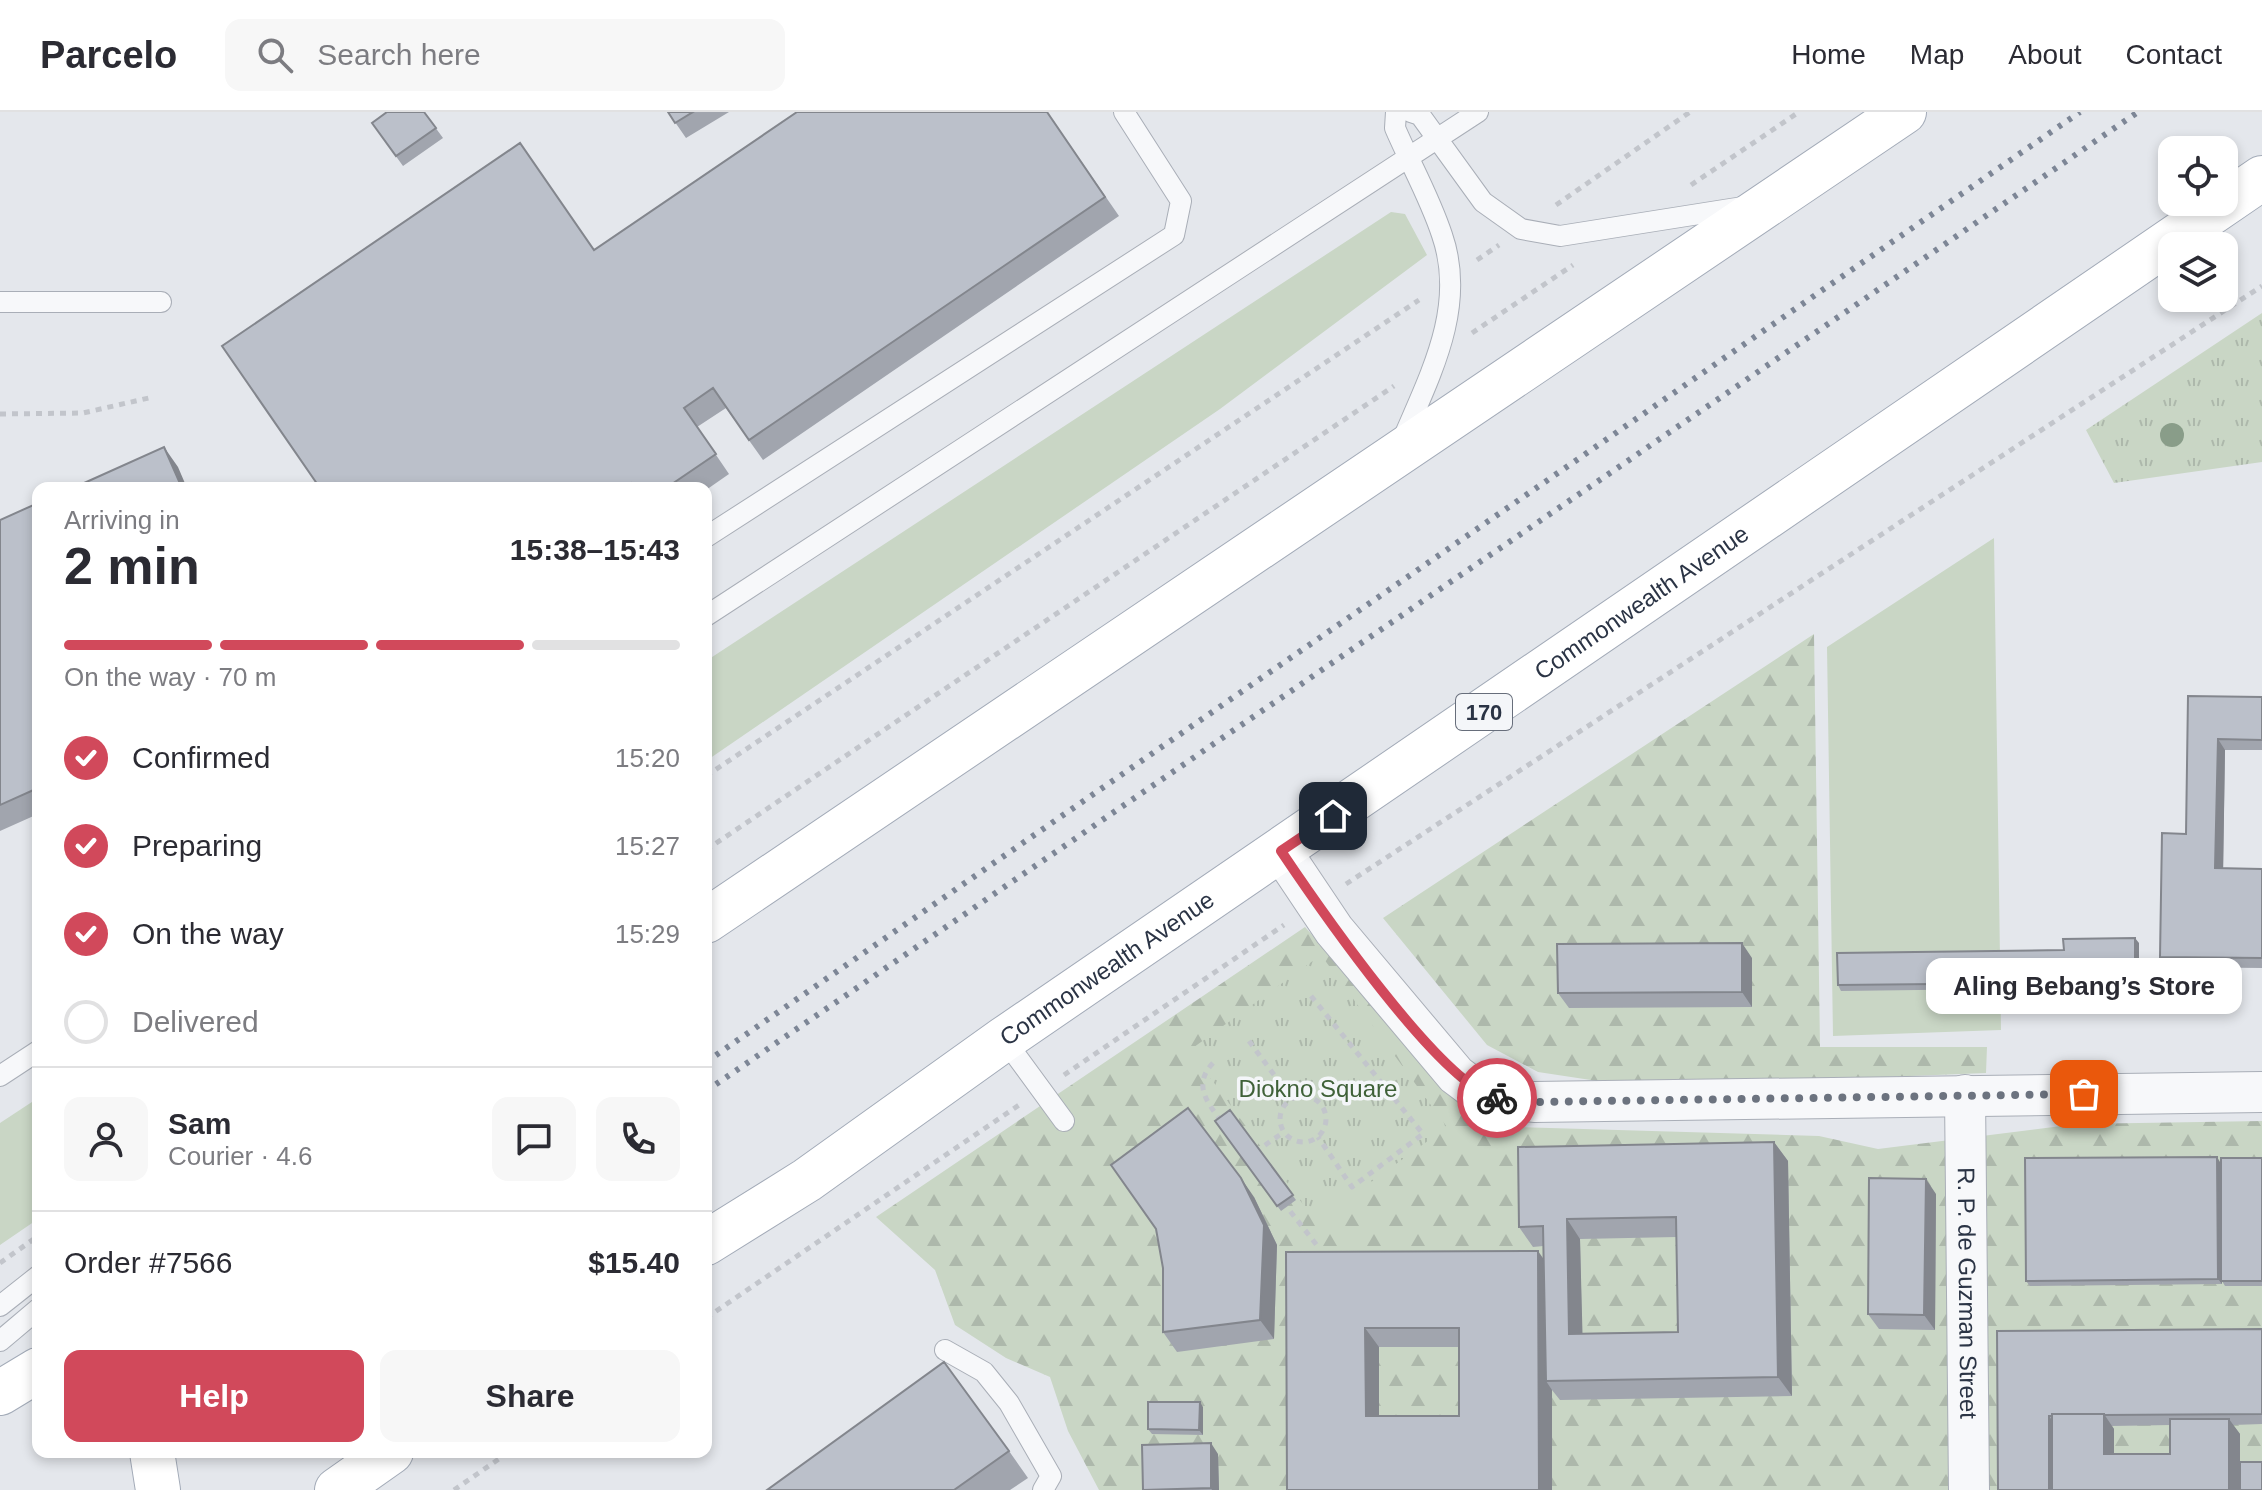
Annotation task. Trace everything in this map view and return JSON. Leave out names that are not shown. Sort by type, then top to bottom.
[{"type":"main road","points":[[712,917],[1904,112]]},
{"type":"main road","name":"Commonwealth Avenue","points":[[712,1239],[807,1180],[1004,1039],[2262,178]]},
{"type":"main road","points":[[0,1393],[32,1374]]},
{"type":"main road","points":[[0,1412],[32,1402]]},
{"type":"main road","points":[[153,1458],[158,1490]]},
{"type":"main road","points":[[337,1490],[382,1458]]},
{"type":"street","points":[[1281,851],[1359,962],[1456,1075],[1484,1096],[1534,1102],[2262,1092]]},
{"type":"street","name":"R. P. de Guzman Street","points":[[1965,1095],[1969,1490]]},
{"type":"lane","points":[[712,533],[1174,235],[1181,201],[1124,112]]},
{"type":"lane","points":[[1395,455],[1438,356],[1451,308],[1443,237],[1395,128],[1396,112]]},
{"type":"lane","points":[[1411,112],[1420,115],[1483,202],[1521,229],[1560,236],[1770,202]]},
{"type":"lane","points":[[712,612],[1478,112]]},
{"type":"lane","points":[[0,302],[161,302]]},
{"type":"lane","points":[[1004,1039],[1064,1121]]},
{"type":"lane","points":[[0,1076],[32,1055]]},
{"type":"lane","points":[[0,1306],[32,1281]]},
{"type":"lane","points":[[0,1341],[32,1314]]},
{"type":"lane","points":[[945,1350],[984,1372],[1009,1403],[1051,1476],[1043,1490]]},
{"type":"path","points":[[712,772],[1450,279],[1690,112]]},
{"type":"path","points":[[1681,192],[1799,112]]},
{"type":"path","points":[[712,846],[1578,262]]},
{"type":"path","points":[[712,1314],[1316,903],[2262,286]]},
{"type":"path","points":[[0,414],[83,413],[153,397]]},
{"type":"path","points":[[1311,996],[1423,1134],[1352,1187],[1318,1137]]},
{"type":"path","points":[[1249,1041],[1292,1099]]},
{"type":"path","points":[[1213,1063],[1201,1081],[1202,1092],[1223,1124]]},
{"type":"path","points":[[1306,1096],[1320,1103],[1327,1116],[1318,1137],[1296,1141],[1284,1132],[1280,1117],[1292,1099],[1306,1096]]},
{"type":"path","points":[[1247,1157],[1284,1132]]},
{"type":"path","points":[[1274,1191],[1319,1248]]},
{"type":"path","points":[[0,1263],[32,1240]]},
{"type":"path","points":[[454,1490],[500,1458]]},
{"type":"green space","points":[[1391,212],[1405,214],[1427,255],[1220,409],[712,757],[712,657]]},
{"type":"green space","points":[[2262,313],[2262,462],[2114,483],[2086,430]]},
{"type":"green space","points":[[1994,538],[2001,1030],[1833,1036],[1827,647]]},
{"type":"green space","points":[[1814,634],[1820,1047],[1987,1047],[1986,1073],[1637,1087],[1538,1072],[1487,1045],[1383,918]]},
{"type":"green space","points":[[1305,927],[1452,1091],[1518,1127],[1819,1136],[1878,1149],[2077,1124],[2262,1121],[2262,1490],[1099,1490],[1068,1431],[1050,1377],[1006,1358],[955,1325],[935,1270],[876,1217]]},
{"type":"green space","name":"Diokno Square","points":[[1321,955],[1447,1127],[1316,1222],[1190,1050]]},
{"type":"green space","points":[[32,1102],[32,1223],[0,1245],[0,1123]]},
{"type":"building","points":[[387,112],[424,112],[436,128],[396,156],[372,123]]},
{"type":"building","points":[[668,112],[693,112],[675,123]]},
{"type":"building","points":[[797,112],[1047,112],[1105,197],[749,440],[713,388],[684,408],[716,454],[675,482],[316,482],[222,346],[520,143],[594,250]]},
{"type":"building","points":[[164,447],[179,482],[86,482]]},
{"type":"building","points":[[32,506],[32,791],[0,805],[0,520]]},
{"type":"building","points":[[2188,696],[2262,697],[2262,740],[2218,739],[2215,868],[2262,869],[2262,958],[2160,957],[2162,833],[2186,834]]},
{"type":"building","points":[[2135,938],[2135,982],[1838,985],[1837,953],[2064,950],[2063,939]]},
{"type":"building","points":[[1742,943],[1742,992],[1558,993],[1557,944]]},
{"type":"building","points":[[1188,1108],[1241,1178],[1264,1225],[1260,1320],[1163,1332],[1163,1268],[1156,1229],[1111,1165]]},
{"type":"building","points":[[1230,1110],[1293,1195],[1277,1206],[1215,1121]]},
{"type":"building","points":[[1774,1142],[1778,1377],[1546,1381],[1543,1226],[1519,1227],[1518,1147]],"holes":[[[1676,1217],[1678,1332],[1569,1334],[1567,1219]]]},
{"type":"building","points":[[2217,1157],[2218,1279],[2026,1281],[2025,1158]]},
{"type":"building","points":[[2221,1158],[2262,1158],[2262,1281],[2221,1281]]},
{"type":"building","points":[[1869,1178],[1926,1179],[1924,1315],[1868,1314]]},
{"type":"building","points":[[1538,1251],[1539,1490],[1287,1490],[1286,1252]],"holes":[[[1365,1328],[1459,1328],[1459,1416],[1366,1416]]]},
{"type":"building","points":[[2262,1329],[2262,1414],[2052,1414],[2049,1416],[2049,1490],[1998,1490],[1997,1331]]},
{"type":"building","points":[[944,1362],[1009,1451],[954,1490],[767,1490]]},
{"type":"building","points":[[1148,1402],[1200,1402],[1199,1430],[1148,1429]]},
{"type":"building","points":[[2052,1414],[2104,1414],[2104,1454],[2170,1454],[2170,1419],[2229,1419],[2229,1490],[2052,1490]]},
{"type":"building","points":[[1211,1443],[1211,1488],[1143,1490],[1142,1445]]},
{"type":"building","points":[[2240,1462],[2262,1462],[2262,1490],[2240,1490]]},
{"type":"railway","points":[[712,1058],[2080,112]]},
{"type":"railway","points":[[712,1087],[2138,112]]},
{"type":"way so far","points":[[1497,1098],[1534,1102],[2084,1094]]},
{"type":"place","name":"Aling Bebang’s Store","points":[[2084,1094]]},
{"type":"route","points":[[1333,816],[1281,851],[1359,962],[1456,1075],[1484,1096],[1497,1098]]}]
